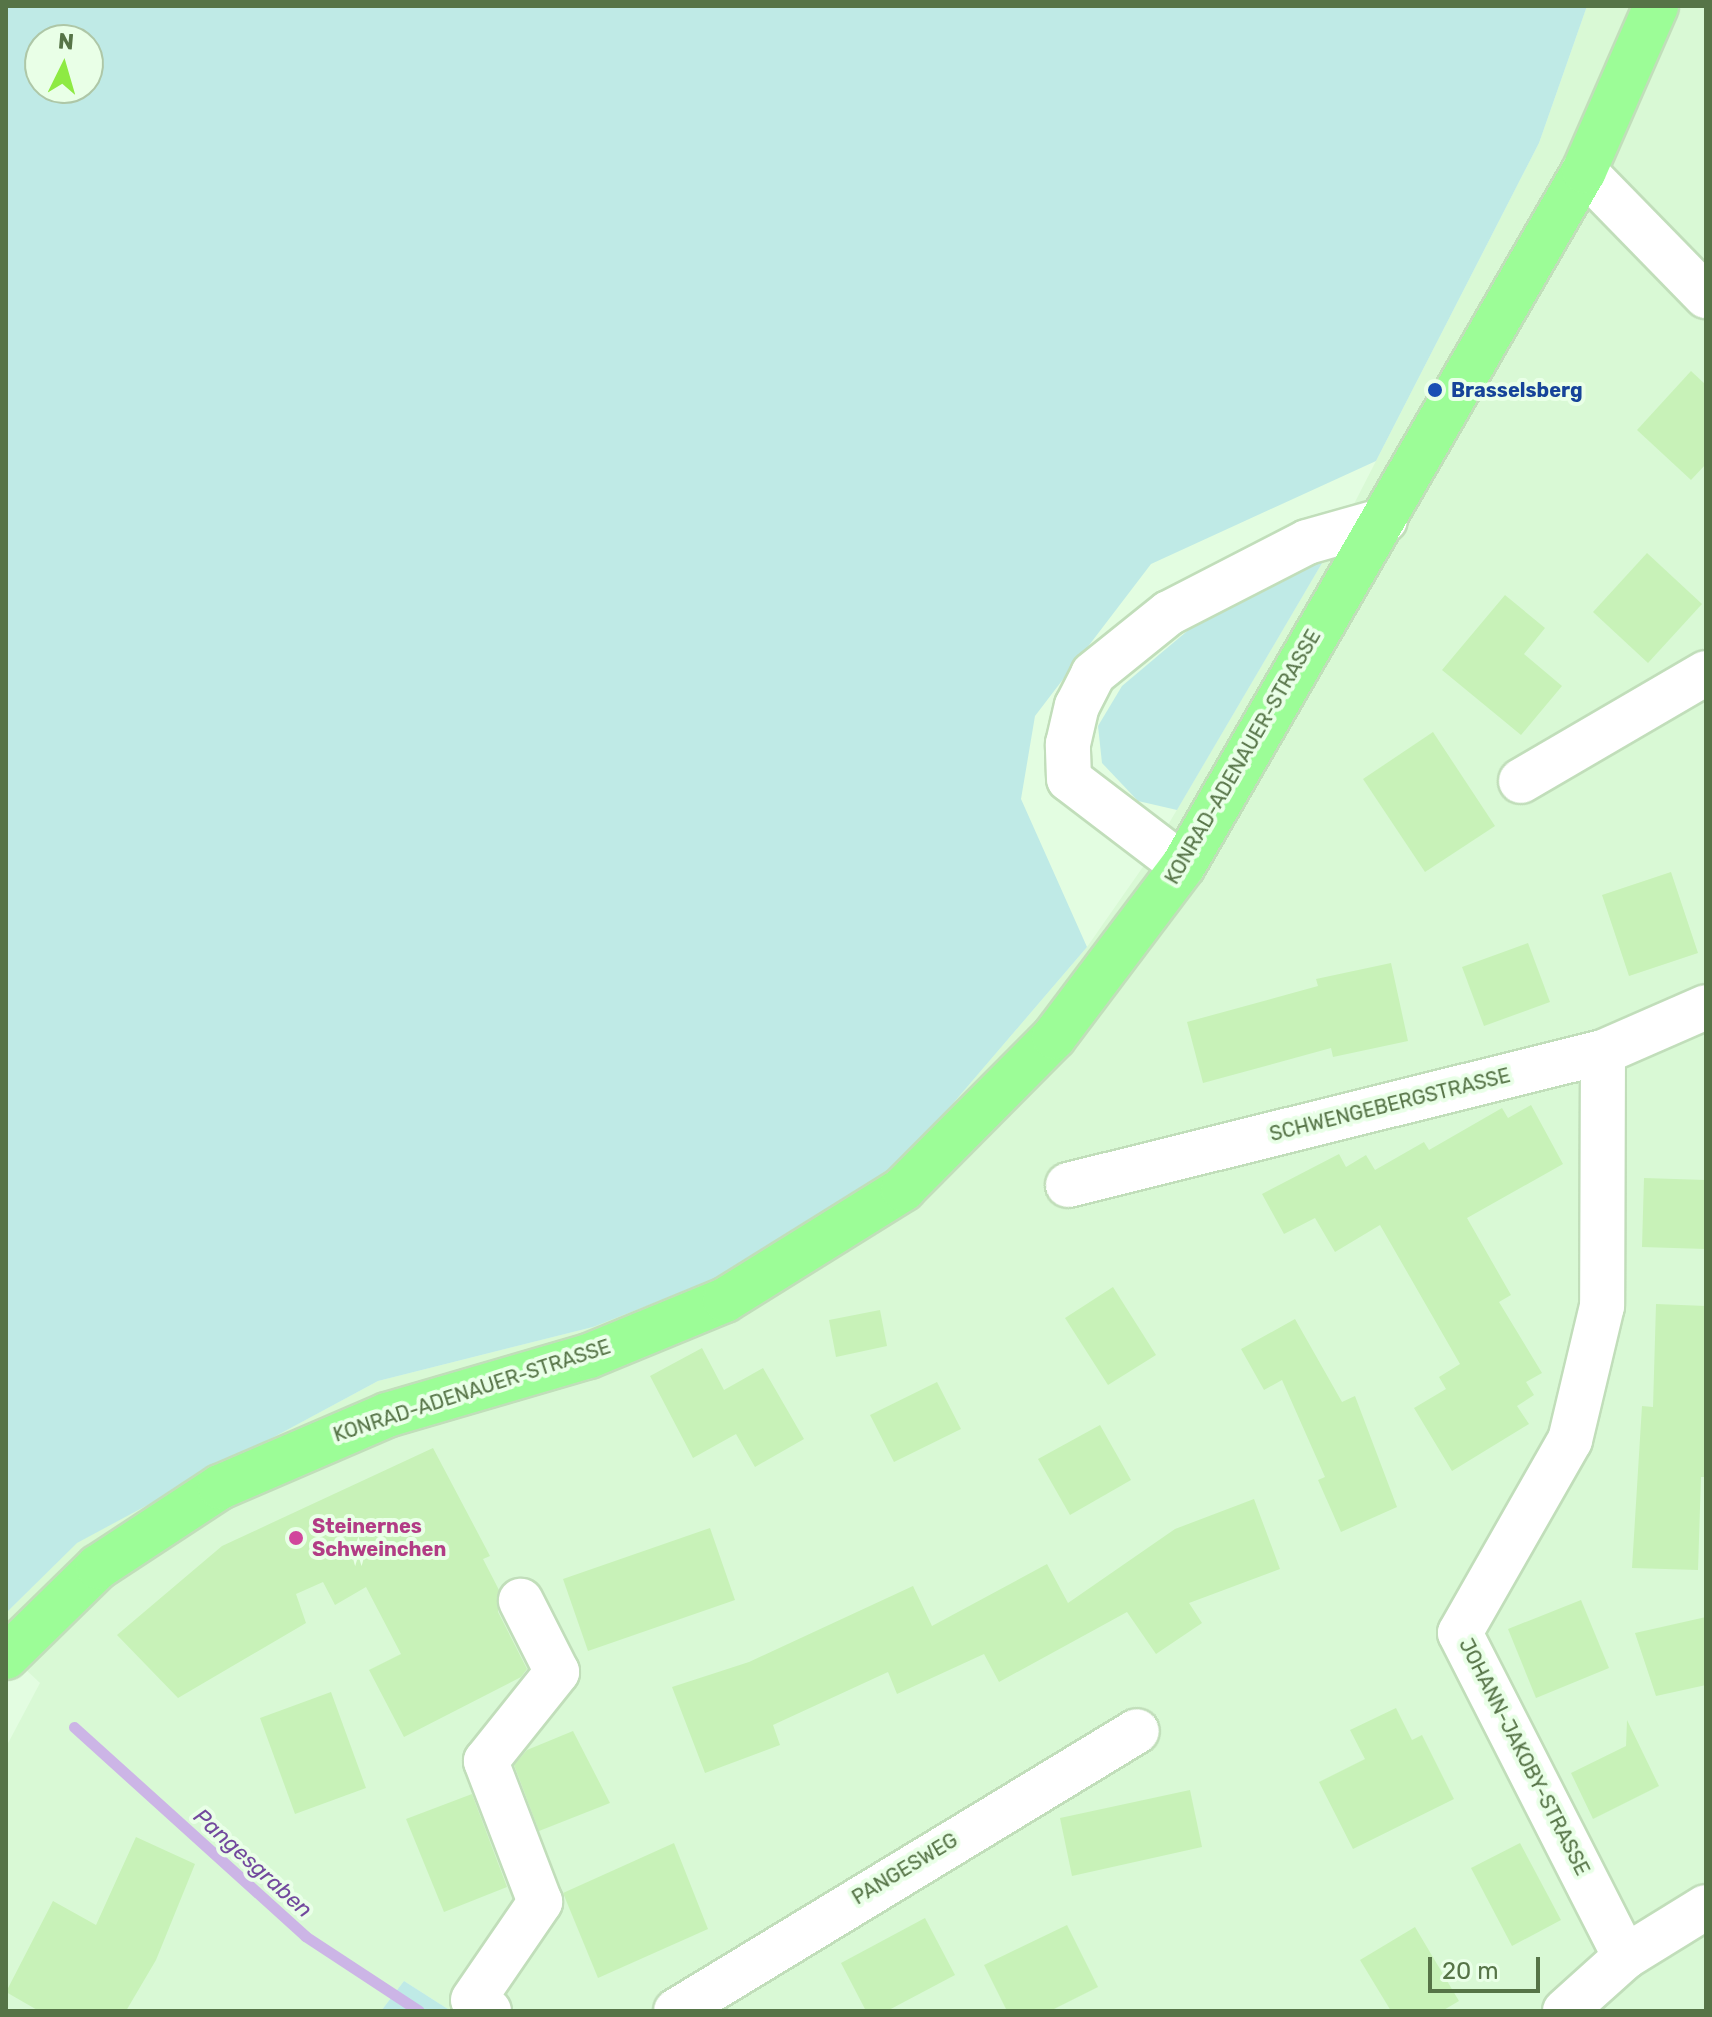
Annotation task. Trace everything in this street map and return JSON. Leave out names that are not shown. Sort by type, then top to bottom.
[{"type":"main road","name":"KONRAD-ADENAUER-STRASSE","points":[[6,1657],[98,1567],[220,1487],[387,1415],[589,1356],[725,1300],[903,1189],[1054,1037],[1183,866],[1584,171],[1656,6]]},
{"type":"street","points":[[1584,171],[1706,296]]},
{"type":"street","points":[[1183,866],[1069,779],[1074,718],[1093,674],[1169,613],[1307,542],[1385,520]]},
{"type":"street","points":[[1521,781],[1706,673]]},
{"type":"street","name":"SCHWENGEBERGSTRASSE","points":[[1068,1185],[1603,1052],[1706,1007]]},
{"type":"street","name":"JOHANN-JAKOBY-STRASSE","points":[[1603,1052],[1602,1306],[1570,1440],[1460,1633],[1625,1957]]},
{"type":"street","points":[[489,2011],[473,2000],[540,1902],[486,1761],[557,1672],[521,1601]]},
{"type":"street","name":"PANGESWEG","points":[[676,2011],[1137,1731]]},
{"type":"street","points":[[1565,2011],[1625,1957],[1706,1907]]},
{"type":"shaded area","points":[[6,6],[1587,6],[1539,143],[1376,461],[1151,564],[1035,716],[1021,799],[1087,947],[896,1170],[715,1279],[593,1327],[378,1381],[77,1543],[6,1613]]},
{"type":"shaded area","points":[[1587,6],[1706,6],[1706,2011],[451,2011],[404,1981],[381,2011],[6,2011],[6,1747],[40,1683],[6,1651],[6,1613],[76,1543],[378,1381],[593,1327],[896,1170],[1087,947],[1145,864],[1335,541],[1539,143]]},
{"type":"shaded area","points":[[1335,541],[1177,810],[1138,801],[1102,763],[1098,726],[1122,686],[1192,627]]},
{"type":"shaded area","points":[[404,1981],[451,2011],[381,2011]]},
{"type":"building","points":[[1691,371],[1706,385],[1706,464],[1691,480],[1637,430]]},
{"type":"building","points":[[1647,553],[1702,604],[1648,663],[1593,612]]},
{"type":"building","points":[[1505,595],[1545,628],[1524,654],[1562,686],[1521,735],[1442,670]]},
{"type":"building","points":[[1433,732],[1495,826],[1425,872],[1363,779]]},
{"type":"building","points":[[1671,872],[1698,953],[1629,976],[1602,895]]},
{"type":"building","points":[[1528,943],[1550,1002],[1484,1026],[1462,967]]},
{"type":"building","points":[[1391,963],[1408,1041],[1333,1057],[1331,1048],[1203,1083],[1187,1022],[1318,986],[1316,979]]},
{"type":"building","points":[[1531,1105],[1563,1164],[1467,1218],[1511,1295],[1499,1302],[1542,1373],[1526,1382],[1534,1395],[1517,1406],[1529,1424],[1452,1471],[1414,1408],[1446,1389],[1439,1377],[1460,1364],[1380,1225],[1335,1252],[1315,1218],[1284,1234],[1262,1194],[1339,1154],[1346,1167],[1366,1155],[1375,1170],[1424,1142],[1429,1150],[1502,1108],[1508,1118]]},
{"type":"building","points":[[1644,1178],[1706,1180],[1706,1249],[1642,1247]]},
{"type":"building","points":[[1113,1287],[1156,1355],[1108,1385],[1065,1318]]},
{"type":"building","points":[[1656,1304],[1706,1306],[1706,1477],[1701,1477],[1698,1570],[1632,1568],[1642,1406],[1653,1407]]},
{"type":"building","points":[[880,1310],[887,1346],[836,1357],[829,1320]]},
{"type":"building","points":[[1295,1319],[1342,1402],[1355,1396],[1397,1507],[1341,1532],[1318,1480],[1325,1477],[1282,1380],[1264,1390],[1241,1349]]},
{"type":"building","points":[[702,1348],[724,1390],[763,1368],[804,1439],[755,1467],[736,1434],[693,1458],[650,1376]]},
{"type":"building","points":[[937,1382],[961,1429],[894,1462],[870,1415]]},
{"type":"building","points":[[1100,1425],[1131,1480],[1070,1515],[1038,1459]]},
{"type":"building","points":[[433,1448],[490,1556],[483,1559],[499,1590],[498,1612],[527,1669],[521,1677],[404,1737],[369,1670],[401,1654],[366,1587],[335,1605],[323,1582],[296,1594],[306,1623],[178,1698],[117,1635],[222,1546]]},
{"type":"building","points":[[1254,1499],[1280,1569],[1189,1603],[1202,1623],[1156,1654],[1127,1612],[999,1682],[984,1654],[897,1694],[888,1672],[773,1725],[780,1745],[705,1773],[672,1687],[749,1662],[913,1586],[932,1626],[1047,1564],[1068,1603],[1175,1529]]},
{"type":"building","points":[[710,1528],[735,1600],[588,1651],[563,1579]]},
{"type":"building","points":[[1581,1600],[1609,1668],[1536,1698],[1508,1629]]},
{"type":"building","points":[[1706,1617],[1706,1685],[1656,1696],[1635,1633]]},
{"type":"building","points":[[331,1692],[366,1788],[295,1814],[260,1718]]},
{"type":"building","points":[[1396,1708],[1412,1740],[1422,1735],[1454,1799],[1353,1849],[1319,1782],[1365,1759],[1350,1730]]},
{"type":"building","points":[[1627,1720],[1659,1786],[1593,1819],[1571,1773],[1626,1746]]},
{"type":"building","points":[[573,1731],[610,1803],[539,1831],[514,1765],[527,1750]]},
{"type":"building","points":[[1190,1790],[1202,1847],[1072,1876],[1060,1818]]},
{"type":"building","points":[[472,1794],[507,1887],[444,1912],[406,1819]]},
{"type":"building","points":[[136,1837],[195,1864],[156,1960],[126,2011],[39,2011],[6,1992],[53,1901],[96,1925]]},
{"type":"building","points":[[674,1843],[708,1929],[598,1978],[563,1893]]},
{"type":"building","points":[[1520,1843],[1561,1920],[1512,1946],[1471,1868]]},
{"type":"building","points":[[925,1918],[955,1975],[887,2011],[866,2011],[841,1963]]},
{"type":"building","points":[[1067,1925],[1098,1987],[1050,2011],[1007,2011],[984,1965]]},
{"type":"building","points":[[1415,1927],[1459,2001],[1442,2011],[1391,2011],[1360,1960]]},
{"type":"waterway","name":"Pangesgraben","points":[[74,1727],[305,1936],[419,2011]]},
{"type":"place","name":"Brasselsberg","points":[[1435,390]]},
{"type":"place","name":"Steinernes Schweinchen","points":[[296,1538]]}]
